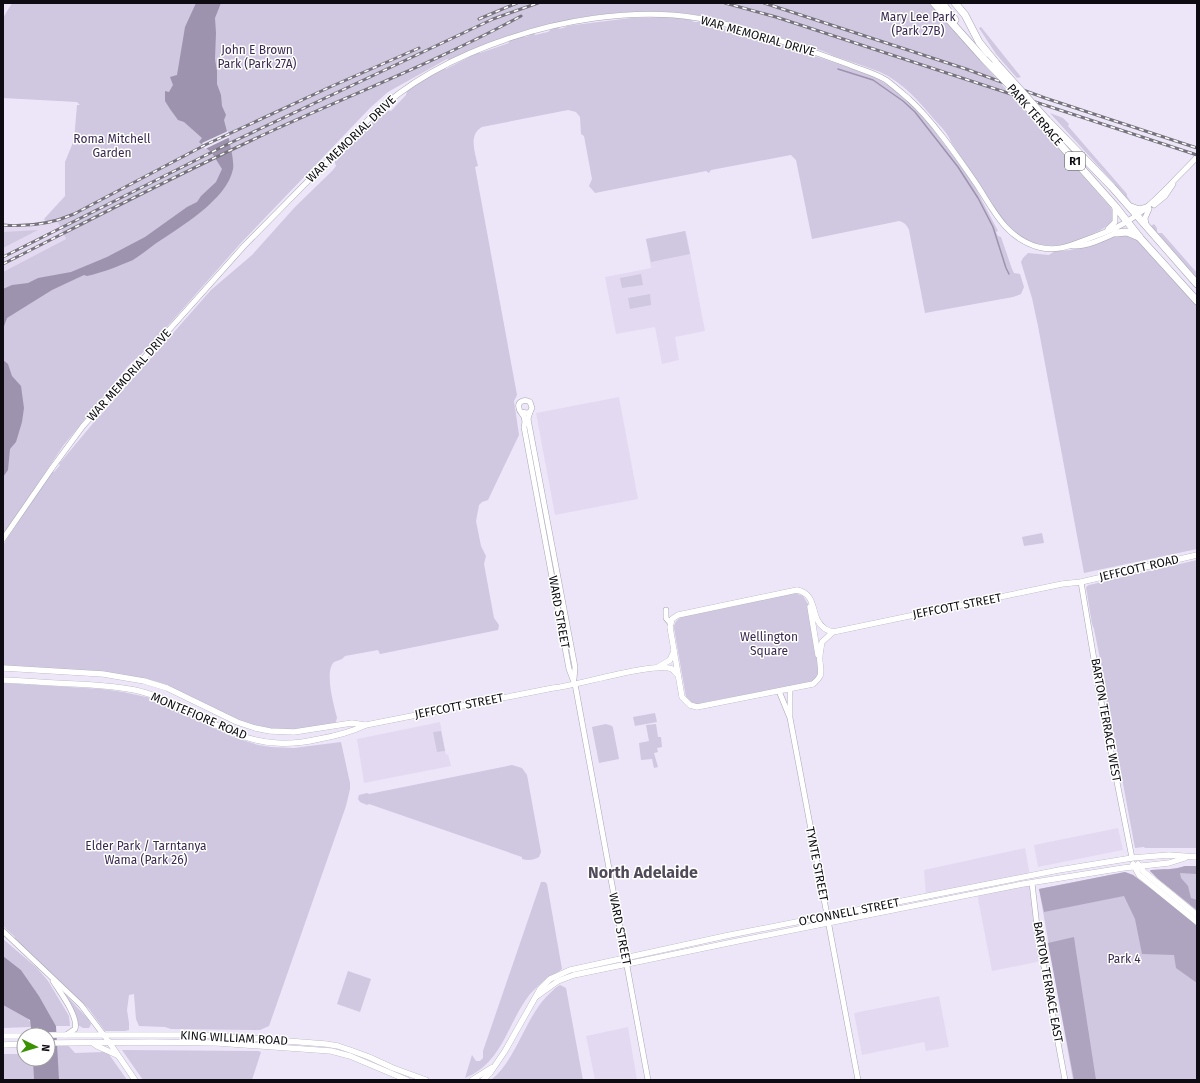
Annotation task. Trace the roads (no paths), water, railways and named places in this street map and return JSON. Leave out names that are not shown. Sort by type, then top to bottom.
[{"type":"highway","name":"PARK TERRACE","points":[[934,3],[1014,90],[1035,116],[1115,206],[1140,238],[1197,301]]},
{"type":"highway","points":[[943,3],[945,8],[970,36],[977,51]]},
{"type":"highway","name":"PARK TERRACE","points":[[955,3],[965,15],[979,42],[996,63],[1047,120],[1129,206],[1197,284]]},
{"type":"highway","points":[[1129,206],[1136,210],[1148,208]]},
{"type":"highway","points":[[1116,233],[1130,233],[1140,238]]},
{"type":"main road","name":"JEFFCOTT ROAD","points":[[1081,582],[1197,555]]},
{"type":"main road","name":"JEFFCOTT STREET","points":[[833,632],[1031,590],[1081,582]]},
{"type":"main road","points":[[808,594],[820,662],[822,672],[819,679],[814,684],[697,707],[690,705],[682,697],[671,624],[675,616],[695,610],[797,590],[803,591],[808,594],[820,623],[824,628],[833,632],[822,642],[820,662]]},
{"type":"main road","name":"JEFFCOTT STREET","points":[[347,733],[366,725],[658,667],[670,660],[674,651]]},
{"type":"main road","points":[[658,667],[671,668],[678,676]]},
{"type":"main road","name":"MONTEFIORE ROAD","points":[[3,668],[103,674],[124,676],[150,682],[248,726],[270,732],[298,731],[345,724]]},
{"type":"main road","name":"MONTEFIORE ROAD","points":[[3,680],[126,688],[158,697],[237,734],[269,742],[300,742],[347,733]]},
{"type":"main road","points":[[196,714],[201,705]]},
{"type":"main road","name":"JEFFCOTT STREET","points":[[345,724],[352,723],[366,725]]},
{"type":"main road","name":"O'CONNELL STREET","points":[[567,974],[627,965],[929,896],[1030,876],[1132,858],[1169,855],[1197,858]]},
{"type":"main road","name":"O'CONNELL STREET","points":[[567,974],[625,958],[725,936],[930,903],[1032,883],[1169,862],[1188,857]]},
{"type":"main road","points":[[1132,858],[1139,875],[1197,922]]},
{"type":"main road","points":[[1136,866],[1197,915]]},
{"type":"main road","points":[[1030,876],[1032,883]]},
{"type":"main road","points":[[929,896],[930,903]]},
{"type":"main road","points":[[483,1080],[498,1063],[544,984],[550,979],[567,974]]},
{"type":"main road","name":"KING WILLIAM ROAD","points":[[56,1035],[202,1035],[270,1039],[338,1046],[407,1080]]},
{"type":"main road","points":[[3,1036],[16,1036]]},
{"type":"main road","points":[[258,1046],[266,1044],[270,1039]]},
{"type":"main road","points":[[93,1042],[97,1046],[117,1055]]},
{"type":"main road","points":[[109,1042],[135,1080]]},
{"type":"main road","name":"KING WILLIAM ROAD","points":[[56,1043],[203,1043],[336,1052],[368,1060],[426,1080]]},
{"type":"main road","points":[[3,1044],[16,1044]]},
{"type":"main road","points":[[472,1080],[487,1072],[498,1063]]},
{"type":"street","name":"WAR MEMORIAL DRIVE","points":[[3,539],[83,426],[244,246],[371,117],[403,90],[438,69],[485,47],[540,29],[572,22],[618,16],[657,14],[684,16],[723,24],[762,35],[877,75],[895,87],[922,112],[973,180],[999,220],[1007,229],[1021,239],[1039,247],[1060,248],[1072,246],[1129,223]]},
{"type":"street","points":[[1129,223],[1148,208],[1197,157]]},
{"type":"street","points":[[1102,233],[1115,222],[1115,206]]},
{"type":"street","points":[[1147,227],[1145,218],[1148,208]]},
{"type":"street","name":"WAR MEMORIAL DRIVE","points":[[1072,246],[1078,247],[1085,245],[1116,233],[1129,223]]},
{"type":"street","points":[[524,400],[531,404],[532,408],[528,419],[539,492],[524,427],[524,417],[519,406],[524,400]]},
{"type":"street","points":[[521,412],[527,414],[530,412]]},
{"type":"street","name":"WARD STREET","points":[[539,492],[575,667],[574,683],[648,1080]]},
{"type":"street","name":"BARTON TERRACE WEST","points":[[1081,582],[1103,708],[1132,858]]},
{"type":"street","points":[[671,624],[666,618],[666,610],[675,616]]},
{"type":"street","name":"TYNTE STREET","points":[[790,689],[790,718],[858,1080]]},
{"type":"street","name":"TYNTE STREET","points":[[779,691],[790,718]]},
{"type":"street","name":"BARTON TERRACE EAST","points":[[1032,883],[1038,935],[1065,1080]]},
{"type":"street","points":[[3,932],[81,1005],[109,1042]]},
{"type":"street","points":[[46,972],[70,1008],[76,1021],[75,1029],[66,1035]]},
{"type":"waterway","points":[[838,69],[873,80],[903,101],[915,112],[958,167],[978,198],[993,227],[1009,274]]},
{"type":"railway","points":[[479,19],[517,3]]},
{"type":"railway","points":[[3,257],[230,143],[493,19],[538,3]]},
{"type":"railway","points":[[725,3],[776,17],[1197,155]]},
{"type":"railway","points":[[764,3],[966,69],[1045,98],[1197,148]]},
{"type":"railway","points":[[3,264],[207,161],[461,47],[521,16]]},
{"type":"railway","points":[[3,225],[21,226],[39,224],[74,214],[205,145],[330,87],[419,48]]},
{"type":"district","name":"North Adelaide","points":[[643,872]]},
{"type":"park label","name":"Mary Lee Park (Park 27B)","points":[[918,24]]},
{"type":"park label","name":"John E Brown Park (Park 27A)","points":[[257,57]]},
{"type":"park label","name":"Roma Mitchell Garden","points":[[112,146]]},
{"type":"park label","name":"Wellington Square","points":[[769,644]]},
{"type":"park label","name":"Elder Park / Tarntanya Wama (Park 26)","points":[[146,853]]},
{"type":"park label","name":"Park 4","points":[[1124,959]]}]
